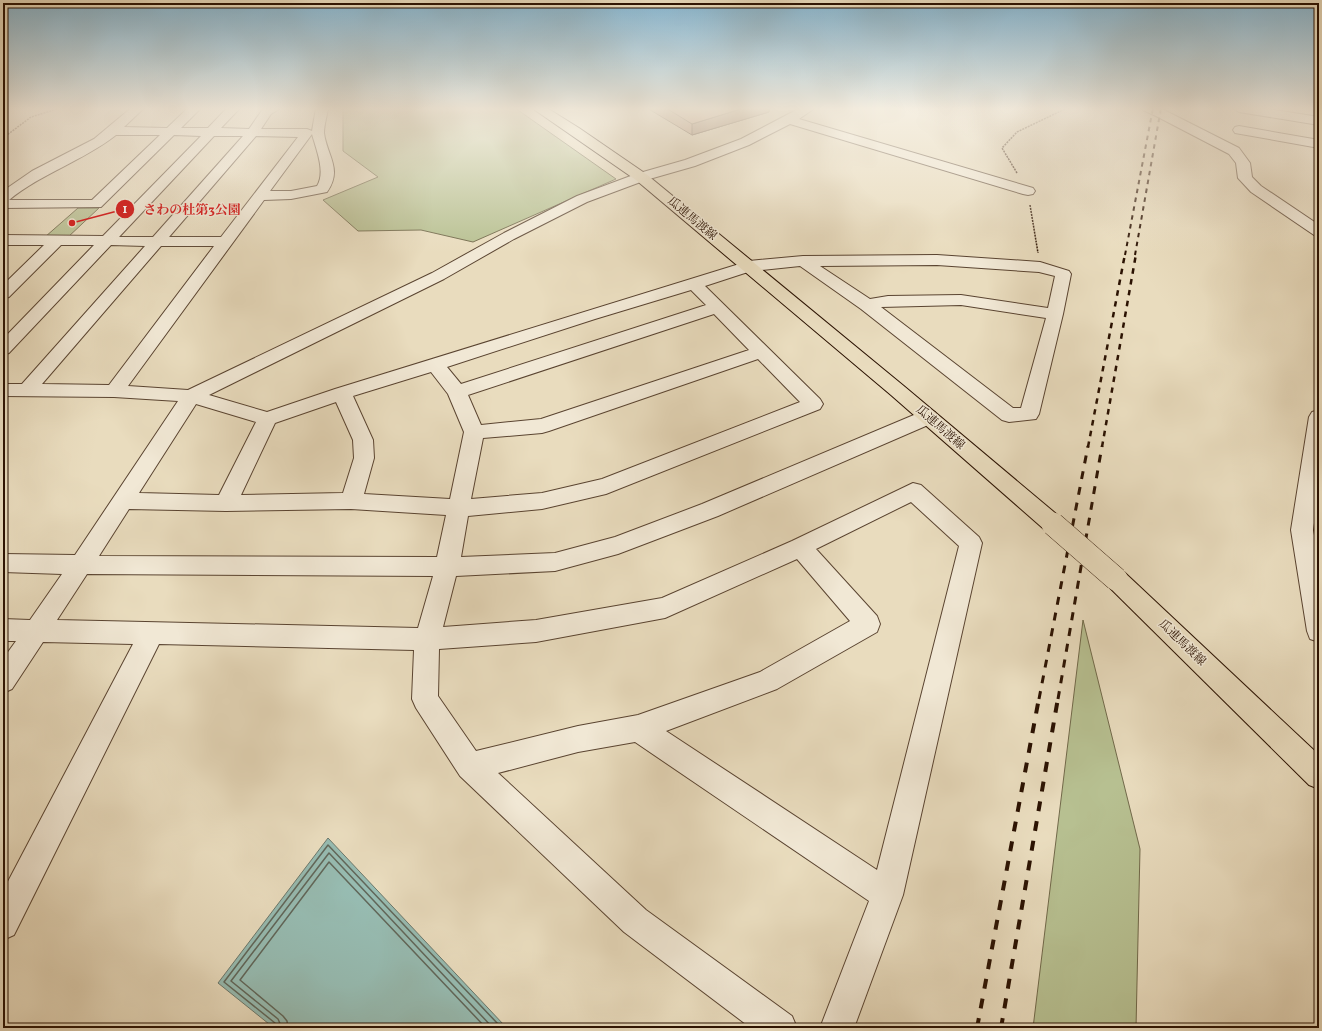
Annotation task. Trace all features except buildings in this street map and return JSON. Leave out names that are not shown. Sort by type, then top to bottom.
[{"type":"main road","name":"瓜連馬渡線","points":[[611,156],[641,177],[749,266],[928,417],[1116,579],[1319,775]]},
{"type":"street","points":[[3,198],[17,185],[71,156]]},
{"type":"street","points":[[3,204],[96,204],[146,156]]},
{"type":"street","points":[[3,349],[188,156]]},
{"type":"street","points":[[28,390],[233,156]]},
{"type":"street","points":[[114,391],[290,156]]},
{"type":"street","points":[[260,196],[291,195],[322,189],[327,181],[327,167],[324,156]]},
{"type":"street","points":[[3,680],[81,565],[191,396],[431,280],[509,236],[582,199],[641,177],[690,163],[708,156]]},
{"type":"street","points":[[911,156],[1028,191]]},
{"type":"street","points":[[1238,156],[1243,163],[1245,178],[1256,189],[1319,232]]},
{"type":"street","points":[[3,240],[225,242]]},
{"type":"street","points":[[3,294],[58,240]]},
{"type":"street","points":[[3,390],[114,391],[191,396],[267,419],[342,393],[749,266],[803,261],[937,260],[1040,267],[1063,274],[1055,314],[1029,414],[1009,415],[867,305],[803,261]]},
{"type":"street","points":[[122,501],[226,503],[351,501],[460,508],[542,501],[606,486],[813,404],[694,284]]},
{"type":"street","points":[[867,305],[888,302],[961,300],[1055,314]]},
{"type":"street","points":[[457,392],[718,307]]},
{"type":"street","points":[[474,432],[542,426],[760,352]]},
{"type":"street","points":[[435,365],[457,392],[474,432],[447,567],[427,639],[425,699],[470,766],[634,920],[780,1028]]},
{"type":"street","points":[[342,393],[363,440],[364,458],[351,501]]},
{"type":"street","points":[[3,563],[81,565],[447,567],[555,562],[618,545],[710,510],[928,417]]},
{"type":"street","points":[[1319,417],[1302,530],[1319,631]]},
{"type":"street","points":[[226,503],[267,419]]},
{"type":"street","points":[[3,630],[427,639],[536,631],[665,608],[800,547],[913,491],[971,543],[887,895],[837,1028]]},
{"type":"street","points":[[470,766],[578,739],[638,728],[768,681],[868,624],[800,547]]},
{"type":"street","points":[[3,924],[151,634]]},
{"type":"street","points":[[638,728],[887,895]]},
{"type":"green space","points":[[350,156],[583,156],[616,179],[473,242],[421,230],[358,231],[323,200],[378,177]]},
{"type":"green space","points":[[78,208],[99,208],[67,238],[45,237]]},
{"type":"green space","points":[[1083,620],[1140,849],[1136,1028],[1033,1028]]},
{"type":"water","points":[[328,838],[504,1025],[501,1028],[274,1028],[218,983]]},
{"type":"railway","points":[[1125,255],[1144,156]]},
{"type":"railway","points":[[1135,255],[1152,156]]},
{"type":"railway","points":[[1088,447],[1125,254]]},
{"type":"railway","points":[[1102,447],[1136,254]]},
{"type":"railway","points":[[1039,699],[1088,446]]},
{"type":"railway","points":[[1058,699],[1102,446]]},
{"type":"railway","points":[[977,1028],[1039,698]]},
{"type":"railway","points":[[1001,1028],[1058,698]]},
{"type":"place","name":"さわの杜第3公園","points":[[72,223]]}]
